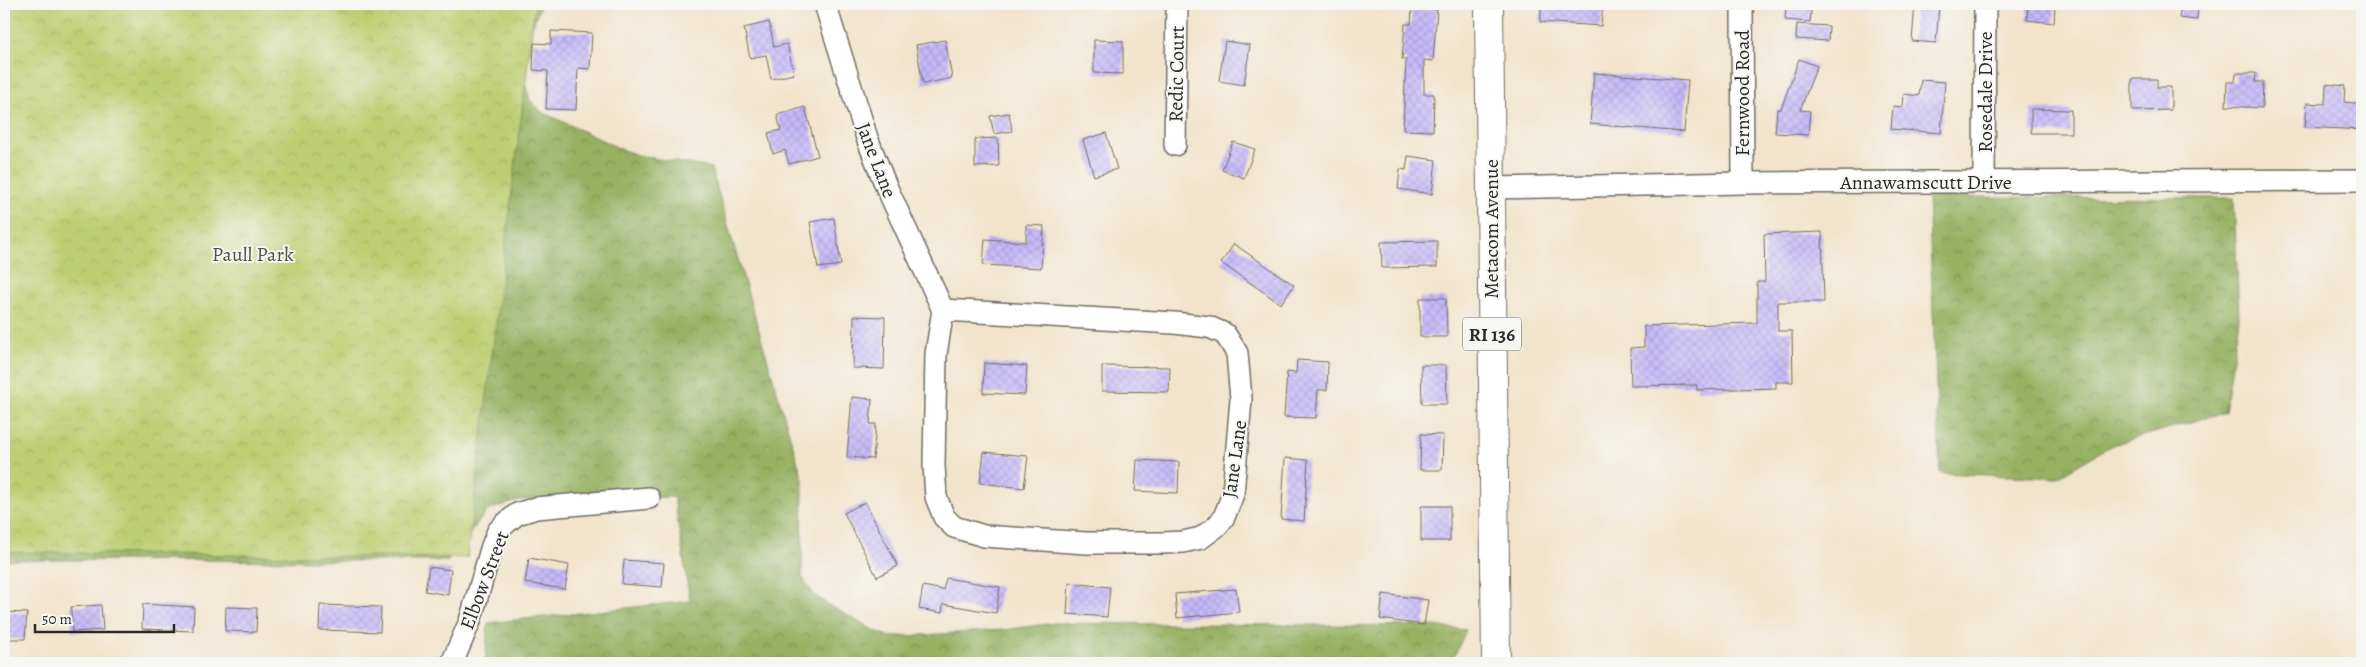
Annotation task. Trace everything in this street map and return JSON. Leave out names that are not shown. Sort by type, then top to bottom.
[{"type":"main road","name":"Metacom Avenue","points":[[1489,4],[1496,663]]},
{"type":"street","name":"Jane Lane","points":[[825,4],[867,138],[886,186],[943,310],[936,354],[934,465],[936,497],[944,517],[954,527],[984,536],[1086,543],[1183,542],[1202,538],[1224,517],[1233,494],[1241,400],[1237,353],[1225,334],[1209,327],[1174,323],[943,310]]},
{"type":"street","name":"Redic Court","points":[[1174,145],[1178,4]]},
{"type":"street","name":"Fernwood Road","points":[[1742,4],[1743,183]]},
{"type":"street","name":"Rosedale Drive","points":[[1984,181],[1985,4]]},
{"type":"street","name":"Annawamscutt Drive","points":[[1490,188],[1743,183],[2362,180]]},
{"type":"street","name":"Elbow Street","points":[[452,663],[470,621],[492,546],[498,531],[505,524],[518,514],[536,508],[648,498]]},
{"type":"green space","name":"Paull Park","points":[[4,4],[541,4],[532,27],[525,83],[530,100],[542,112],[623,150],[641,156],[711,168],[803,480],[802,577],[813,594],[875,631],[891,637],[1003,630],[1055,623],[1432,626],[1466,630],[1452,661],[1448,663],[485,663],[488,623],[690,601],[674,497],[521,500],[488,510],[448,561],[4,560]]},
{"type":"green space","name":"Paull Park","points":[[4,4],[535,4],[467,558],[4,552]]},
{"type":"green space","points":[[1928,197],[2234,198],[2239,318],[2225,412],[2112,445],[2056,478],[1940,473]]},
{"type":"building","points":[[1542,4],[1603,4],[1601,26],[1540,22]]},
{"type":"building","points":[[1786,4],[1812,4],[1810,22],[1785,20]]},
{"type":"building","points":[[1915,4],[1939,5],[1936,43],[1912,41]]},
{"type":"building","points":[[2028,4],[2055,4],[2054,23],[2027,20]]},
{"type":"building","points":[[2181,4],[2198,4],[2197,20],[2179,18]]},
{"type":"building","points":[[1412,8],[1437,10],[1433,61],[1424,60],[1424,94],[1434,94],[1433,131],[1403,130],[1406,59],[1402,59],[1405,24],[1411,24]]},
{"type":"building","points":[[769,22],[774,47],[787,44],[794,74],[771,79],[766,55],[750,58],[744,28]]},
{"type":"building","points":[[1797,24],[1829,26],[1828,41],[1796,39]]},
{"type":"building","points":[[551,31],[592,33],[590,69],[578,68],[576,110],[546,109],[548,71],[533,70],[534,43],[551,44]]},
{"type":"building","points":[[945,40],[952,78],[923,84],[916,45]]},
{"type":"building","points":[[1094,40],[1123,41],[1123,74],[1094,73]]},
{"type":"building","points":[[1225,41],[1250,45],[1244,85],[1219,81]]},
{"type":"building","points":[[1799,59],[1817,66],[1800,110],[1810,111],[1808,135],[1775,133],[1777,109],[1781,109]]},
{"type":"building","points":[[1594,73],[1688,80],[1684,132],[1590,124]]},
{"type":"building","points":[[2236,73],[2256,73],[2255,82],[2263,82],[2262,108],[2226,106],[2227,82],[2235,82]]},
{"type":"building","points":[[2132,79],[2157,79],[2157,87],[2171,87],[2171,110],[2132,111]]},
{"type":"building","points":[[1921,80],[1945,82],[1941,133],[1891,129],[1893,106],[1903,107],[1904,94],[1919,96]]},
{"type":"building","points":[[2326,84],[2345,86],[2344,102],[2362,104],[2362,130],[2305,127],[2307,103],[2325,104]]},
{"type":"building","points":[[805,107],[818,156],[789,164],[785,150],[773,154],[768,133],[781,130],[777,115]]},
{"type":"building","points":[[2031,109],[2071,110],[2071,133],[2031,133]]},
{"type":"building","points":[[1009,113],[1012,131],[994,134],[990,116]]},
{"type":"building","points":[[1106,133],[1117,169],[1094,176],[1083,140]]},
{"type":"building","points":[[998,138],[999,166],[975,167],[975,139]]},
{"type":"building","points":[[1233,142],[1255,149],[1244,178],[1222,170]]},
{"type":"building","points":[[1408,156],[1436,160],[1432,194],[1398,189],[1400,169],[1406,170]]},
{"type":"building","points":[[834,218],[841,265],[818,268],[810,222]]},
{"type":"building","points":[[1026,225],[1044,226],[1041,268],[983,265],[985,239],[1026,242]]},
{"type":"building","points":[[1822,232],[1824,302],[1778,302],[1778,331],[1792,331],[1793,382],[1776,382],[1776,388],[1697,390],[1697,385],[1631,386],[1630,348],[1644,347],[1644,326],[1757,323],[1757,282],[1765,282],[1764,234]]},
{"type":"building","points":[[1437,241],[1437,267],[1382,268],[1381,242]]},
{"type":"building","points":[[1234,244],[1294,285],[1281,304],[1221,263]]},
{"type":"building","points":[[1420,298],[1446,298],[1447,337],[1420,337]]},
{"type":"building","points":[[854,316],[885,317],[884,369],[853,368]]},
{"type":"building","points":[[1297,360],[1328,362],[1327,390],[1318,390],[1316,418],[1284,417],[1287,372],[1296,373]]},
{"type":"building","points":[[984,363],[1027,366],[1025,395],[983,393]]},
{"type":"building","points":[[1421,365],[1446,365],[1447,404],[1422,404]]},
{"type":"building","points":[[1102,366],[1170,367],[1169,392],[1102,391]]},
{"type":"building","points":[[852,397],[872,399],[870,424],[876,424],[873,459],[847,457]]},
{"type":"building","points":[[1421,434],[1443,435],[1442,470],[1420,470]]},
{"type":"building","points":[[984,452],[1028,456],[1024,488],[980,483]]},
{"type":"building","points":[[1285,458],[1308,460],[1304,521],[1281,519]]},
{"type":"building","points":[[1137,460],[1179,462],[1178,493],[1135,491]]},
{"type":"building","points":[[865,502],[898,566],[877,577],[844,513]]},
{"type":"building","points":[[1421,506],[1450,506],[1450,541],[1421,541]]},
{"type":"building","points":[[529,558],[569,565],[565,589],[525,583]]},
{"type":"building","points":[[624,560],[664,563],[662,587],[622,584]]},
{"type":"building","points":[[429,567],[451,570],[448,595],[425,591]]},
{"type":"building","points":[[946,578],[1000,587],[996,613],[943,604],[942,613],[919,609],[923,586],[943,590]]},
{"type":"building","points":[[1069,583],[1110,587],[1107,617],[1067,614]]},
{"type":"building","points":[[1236,589],[1239,612],[1177,618],[1175,594]]},
{"type":"building","points":[[1383,594],[1428,600],[1424,625],[1380,619]]},
{"type":"building","points":[[143,604],[194,607],[193,631],[142,629]]},
{"type":"building","points":[[101,605],[103,630],[72,632],[71,607]]},
{"type":"building","points":[[320,605],[381,607],[380,632],[319,630]]},
{"type":"building","points":[[226,607],[257,608],[256,632],[225,631]]},
{"type":"building","points":[[4,612],[27,613],[25,639],[4,639]]}]
